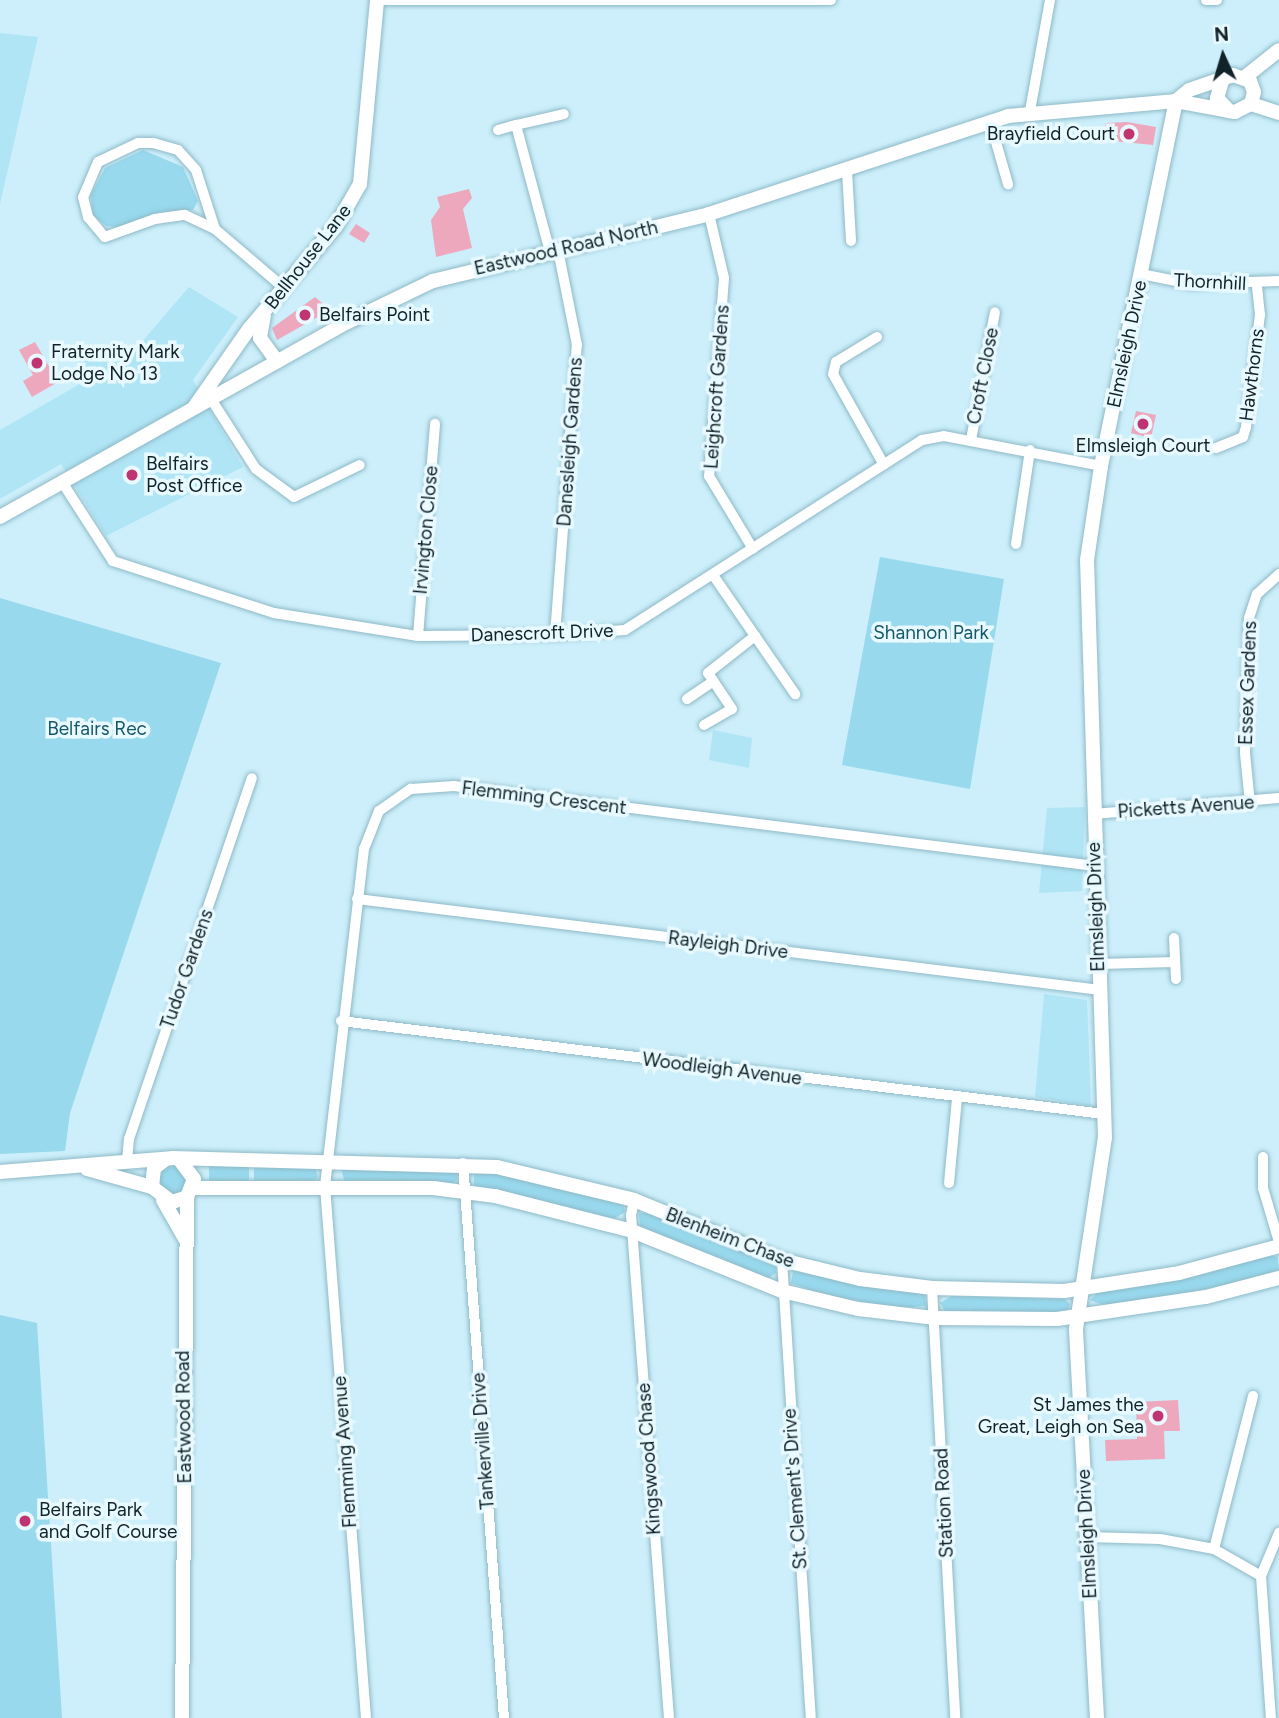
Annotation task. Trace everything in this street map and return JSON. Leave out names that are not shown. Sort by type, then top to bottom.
[{"type":"street","points":[[377,0],[831,0]]},
{"type":"street","name":"Bellhouse Lane","points":[[192,410],[242,339],[336,226],[360,184],[377,0]]},
{"type":"street","points":[[1030,111],[1050,0]]},
{"type":"street","points":[[1206,0],[1217,0]]},
{"type":"street","points":[[1279,50],[1245,77],[1222,81],[1217,98],[1229,111],[1251,104],[1279,113]]},
{"type":"street","points":[[1245,77],[1253,86],[1251,104]]},
{"type":"street","name":"Eastwood Road North","points":[[1176,102],[1189,90],[1222,81]]},
{"type":"street","name":"Eastwood Road North","points":[[0,516],[277,361],[433,281],[709,214],[847,172],[990,121],[1030,111],[1176,102],[1229,111]]},
{"type":"street","name":"Elmsleigh Drive","points":[[1097,1718],[1078,1316],[1104,1114],[1087,560],[1101,466],[1176,102]]},
{"type":"street","points":[[498,130],[564,114]]},
{"type":"street","points":[[990,121],[1008,184]]},
{"type":"street","name":"Danesleigh Gardens","points":[[516,125],[554,251],[577,345],[555,635]]},
{"type":"street","points":[[215,229],[196,170],[178,150],[153,143],[138,143],[98,162],[83,198],[88,217],[105,237],[155,219],[185,215],[215,229],[284,288]]},
{"type":"street","points":[[847,172],[851,241]]},
{"type":"street","name":"Leighcroft Gardens","points":[[709,214],[724,278],[709,475],[753,549]]},
{"type":"street","name":"Thornhill","points":[[1141,274],[1191,284],[1257,284],[1279,281]]},
{"type":"street","name":"Hawthorns","points":[[1216,448],[1243,438],[1246,427],[1260,315],[1257,284]]},
{"type":"street","name":"Croft Close","points":[[971,440],[995,312]]},
{"type":"street","points":[[264,314],[260,338],[277,361]]},
{"type":"street","points":[[877,337],[836,362],[833,374],[884,465]]},
{"type":"street","points":[[242,339],[260,338]]},
{"type":"street","points":[[222,367],[235,384]]},
{"type":"street","points":[[211,399],[256,469],[294,497],[360,465]]},
{"type":"street","name":"Irvington Close","points":[[418,636],[435,424]]},
{"type":"street","name":"Danescroft Drive","points":[[62,482],[104,551],[126,567],[274,613],[418,636],[555,635],[625,630],[922,440],[944,436],[1030,450],[1101,466]]},
{"type":"street","points":[[1016,544],[1030,450]]},
{"type":"street","name":"Essex Gardens","points":[[1250,804],[1245,753],[1249,618],[1256,594],[1279,574]]},
{"type":"street","points":[[713,575],[795,694]]},
{"type":"street","points":[[704,725],[732,709],[708,673],[755,636]]},
{"type":"street","points":[[687,699],[714,681]]},
{"type":"street","name":"Tudor Gardens","points":[[127,1161],[129,1139],[253,778]]},
{"type":"street","name":"Flemming Crescent","points":[[325,1186],[325,1160],[341,1021],[368,828],[379,811],[394,797],[430,785],[1095,866]]},
{"type":"street","name":"Picketts Avenue","points":[[1093,814],[1250,804],[1279,798]]},
{"type":"street","name":"Rayleigh Drive","points":[[356,900],[1100,990]]},
{"type":"street","points":[[1174,938],[1176,979]]},
{"type":"street","points":[[1099,964],[1175,962]]},
{"type":"street","name":"Woodleigh Avenue","points":[[341,1021],[957,1099],[1104,1114]]},
{"type":"street","points":[[949,1183],[957,1099]]},
{"type":"street","points":[[1264,1157],[1264,1188],[1279,1244]]},
{"type":"street","points":[[152,1186],[154,1168],[172,1160]]},
{"type":"street","points":[[0,1172],[127,1161],[172,1160],[193,1172],[190,1193],[163,1200]]},
{"type":"street","name":"Blenheim Chase","points":[[172,1160],[463,1163],[541,1175],[634,1200],[782,1260],[860,1279],[932,1288],[1081,1289],[1179,1273],[1279,1244]]},
{"type":"street","name":"Tankerville Drive","points":[[463,1163],[504,1718]]},
{"type":"street","points":[[79,1167],[113,1172],[152,1186],[187,1242]]},
{"type":"street","name":"Blenheim Chase","points":[[190,1193],[325,1186],[465,1192],[632,1231],[782,1290],[858,1309],[935,1318],[1078,1316],[1206,1297],[1279,1278]]},
{"type":"street","name":"Flemming Avenue","points":[[325,1186],[366,1718]]},
{"type":"street","name":"Eastwood Road","points":[[182,1718],[187,1242],[190,1193]]},
{"type":"street","name":"Kingswood Chase","points":[[634,1200],[632,1231],[669,1718]]},
{"type":"street","name":"St. Clement's Drive","points":[[782,1260],[810,1718]]},
{"type":"street","name":"Station Road","points":[[932,1288],[955,1718]]},
{"type":"street","points":[[1214,1549],[1253,1396]]},
{"type":"street","points":[[1271,1718],[1261,1576],[1279,1533]]},
{"type":"street","points":[[1087,1537],[1160,1539],[1214,1549],[1261,1576]]},
{"type":"shaded area","points":[[0,33],[38,37],[0,204]]},
{"type":"shaded area","points":[[189,287],[238,317],[193,380],[243,467],[106,536],[61,464],[0,499],[0,430],[85,381],[68,345],[134,351]]},
{"type":"shaded area","points":[[713,730],[752,738],[749,768],[709,760]]},
{"type":"shaded area","points":[[1085,807],[1082,891],[1039,893],[1047,808]]},
{"type":"shaded area","points":[[1044,994],[1087,1000],[1091,1106],[1035,1097]]},
{"type":"green space","points":[[143,150],[183,167],[198,201],[193,210],[159,212],[127,228],[106,226],[93,215],[91,195],[105,168]]},
{"type":"green space","name":"Shannon Park","points":[[880,557],[1004,579],[970,789],[842,765]]},
{"type":"green space","name":"Belfairs Rec","points":[[0,598],[221,663],[70,1113],[65,1151],[0,1154]]},
{"type":"green space","points":[[209,1165],[249,1165],[249,1183],[209,1183]]},
{"type":"green space","points":[[254,1165],[315,1167],[318,1177],[313,1182],[254,1183]]},
{"type":"green space","points":[[340,1165],[456,1172],[457,1179],[452,1185],[345,1183]]},
{"type":"green space","points":[[173,1166],[183,1170],[187,1180],[183,1190],[173,1194],[163,1190],[159,1180],[163,1170]]},
{"type":"green space","points":[[474,1173],[510,1175],[623,1204],[625,1212],[614,1219],[474,1187]]},
{"type":"green space","points":[[651,1211],[775,1264],[776,1273],[767,1279],[640,1227],[639,1214]]},
{"type":"green space","points":[[1270,1255],[1278,1257],[1279,1270],[1232,1284],[1109,1307],[1090,1300],[1097,1293]]},
{"type":"green space","points":[[793,1271],[924,1294],[927,1306],[897,1308],[824,1295],[791,1283]]},
{"type":"green space","points":[[952,1296],[1065,1299],[1070,1304],[1067,1312],[946,1313],[940,1303]]},
{"type":"green space","name":"Belfairs Park and Golf Course","points":[[0,1315],[37,1323],[62,1718],[0,1718]]},
{"type":"building","name":"Brayfield Court","points":[[1127,122],[1156,127],[1153,145],[1103,140],[1106,123]]},
{"type":"building","points":[[469,189],[472,198],[463,209],[472,248],[436,257],[431,220],[440,207],[437,197]]},
{"type":"building","points":[[356,224],[370,233],[364,243],[349,234]]},
{"type":"building","name":"Belfairs Point","points":[[315,297],[330,310],[277,340],[272,328]]},
{"type":"building","name":"Fraternity Mark Lodge No 13","points":[[35,342],[58,382],[32,397],[23,381],[33,375],[19,350]]},
{"type":"building","name":"Elmsleigh Court","points":[[1136,411],[1156,415],[1151,438],[1131,433]]},
{"type":"building","name":"St James the Great, Leigh on Sea","points":[[1178,1400],[1180,1431],[1164,1431],[1165,1459],[1106,1461],[1105,1440],[1137,1439],[1136,1402]]},
{"type":"place","name":"Brayfield Court","points":[[1129,134]]},
{"type":"place","name":"Belfairs Point","points":[[305,315]]},
{"type":"place","name":"Fraternity Mark Lodge No 13","points":[[37,363]]},
{"type":"place","name":"Elmsleigh Court","points":[[1143,424]]},
{"type":"place","name":"Belfairs Post Office","points":[[132,475]]},
{"type":"place","name":"St James the Great, Leigh on Sea","points":[[1158,1416]]},
{"type":"place","name":"Belfairs Park and Golf Course","points":[[25,1521]]}]
